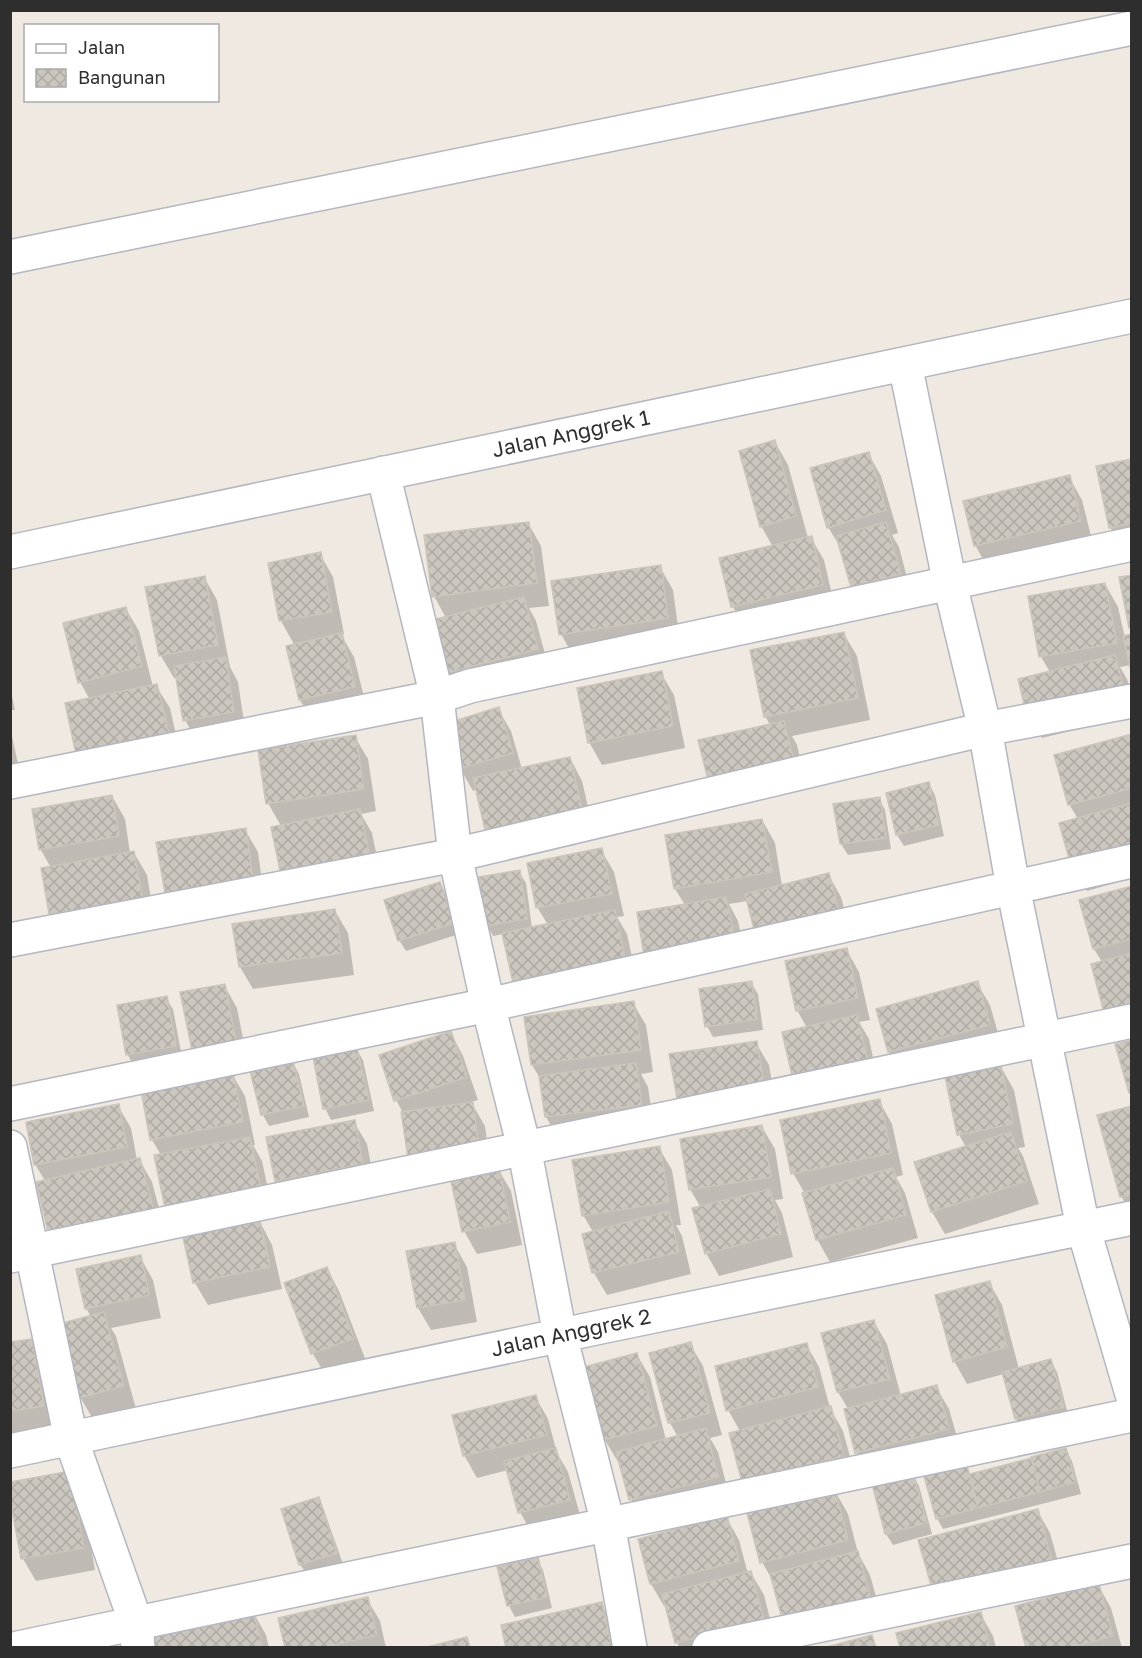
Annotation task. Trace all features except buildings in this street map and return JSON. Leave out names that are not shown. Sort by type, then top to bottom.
[{"type":"street","points":[[10,256],[1131,28]]},
{"type":"street","name":"Jalan Anggrek 1","points":[[10,552],[1131,316]]},
{"type":"street","points":[[905,364],[950,584],[985,729],[1013,887],[1083,1227],[1131,1394]]},
{"type":"street","points":[[383,473],[437,697],[455,855],[488,1005],[524,1147],[560,1335],[608,1524],[630,1647]]},
{"type":"street","points":[[10,782],[437,697],[470,686],[1131,544]]},
{"type":"street","points":[[10,940],[455,855],[985,729],[1131,701]]},
{"type":"street","points":[[10,1104],[488,1005],[1131,861]]},
{"type":"street","points":[[21,1254],[1131,1021]]},
{"type":"street","points":[[10,1147],[21,1254],[71,1439],[137,1635]]},
{"type":"street","name":"Jalan Anggrek 2","points":[[10,1451],[1131,1218]]},
{"type":"street","points":[[18,1647],[137,1635],[608,1524],[1131,1415]]},
{"type":"street","points":[[709,1647],[1131,1561]]}]
